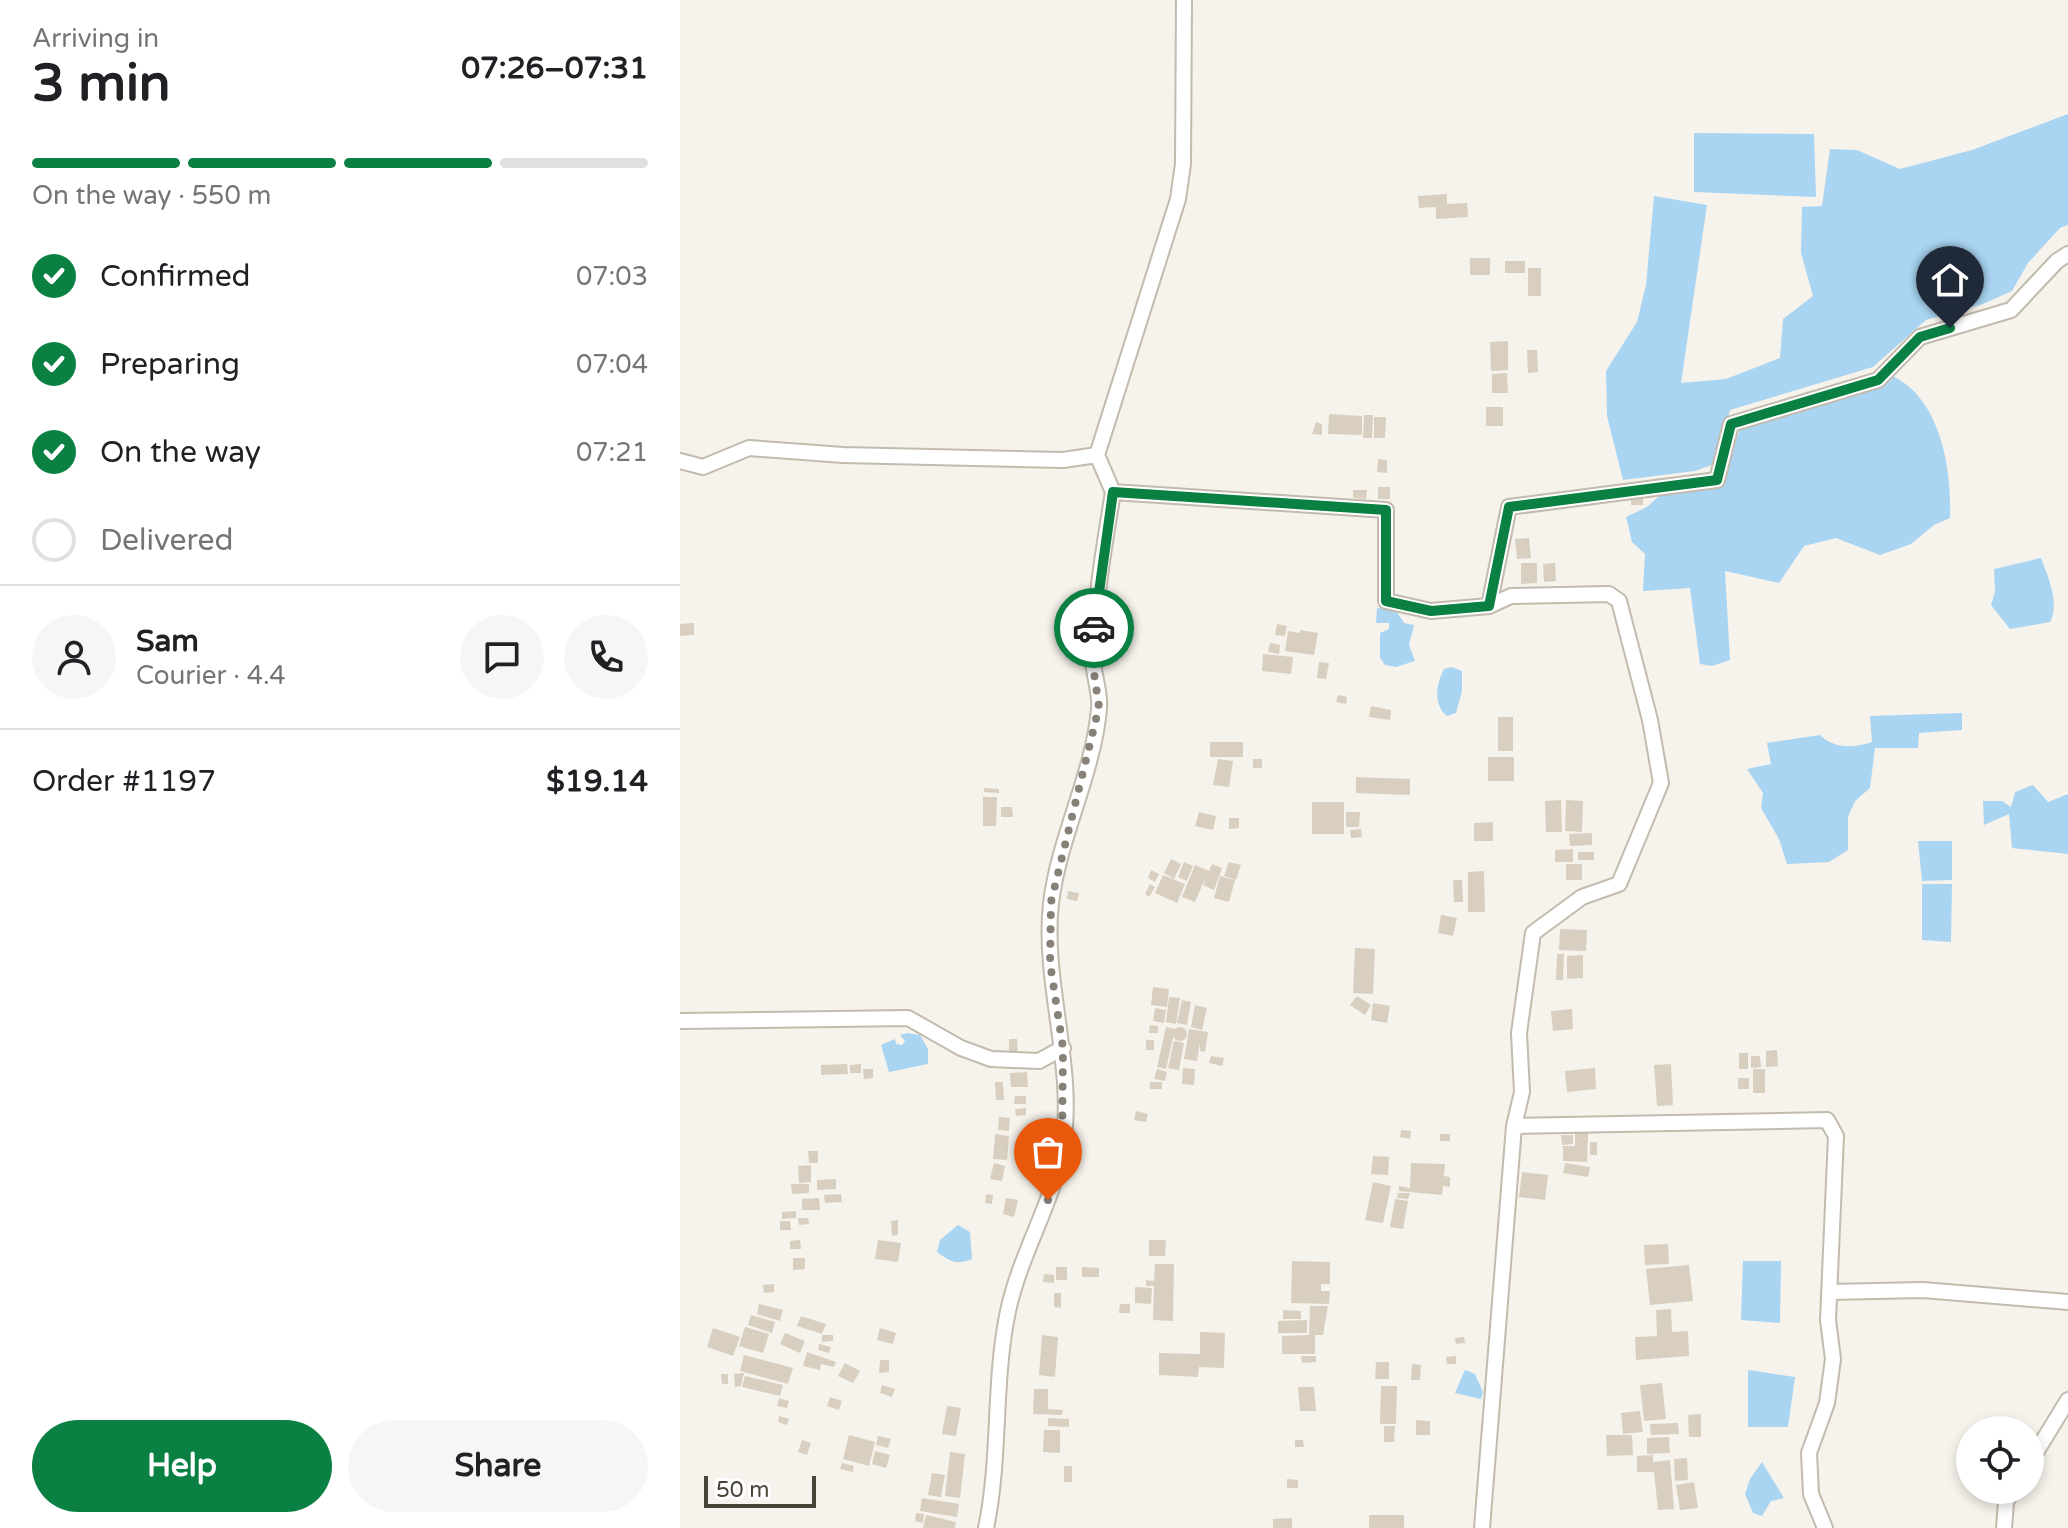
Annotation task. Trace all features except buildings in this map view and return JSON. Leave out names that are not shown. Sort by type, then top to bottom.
[{"type":"street","points":[[986,1528],[997,1440],[1001,1348],[1008,1309],[1019,1269],[1040,1226],[1062,1149],[1063,1048],[1050,963],[1051,902],[1099,707],[1093,666],[1095,608],[1113,492],[1097,455],[1178,199],[1183,164],[1184,0]]},
{"type":"street","points":[[1489,606],[1509,507],[1717,480],[1731,424],[1878,380],[1920,337],[2011,310],[2068,254]]},
{"type":"street","points":[[680,461],[703,467],[749,448],[843,455],[1048,459],[1097,455]]},
{"type":"street","points":[[1113,492],[1386,510],[1386,601],[1431,611],[1489,606],[1511,596],[1609,594],[1619,601],[1650,720],[1661,783],[1619,884],[1582,897],[1533,933],[1519,1033],[1522,1092],[1514,1126],[1482,1528]]},
{"type":"street","points":[[680,1021],[908,1018],[961,1048],[991,1059],[1039,1061],[1063,1048]]},
{"type":"street","points":[[1514,1126],[1827,1120],[1836,1136],[1829,1292],[1833,1359],[1827,1403],[1809,1453],[1811,1494],[1825,1528]]},
{"type":"street","points":[[1829,1292],[1923,1290],[2068,1302]]},
{"type":"street","points":[[2044,1439],[2068,1400]]},
{"type":"street","points":[[2004,1528],[2006,1504]]},
{"type":"water","points":[[2068,114],[2068,225],[2060,228],[2028,263],[2012,291],[1983,304],[1926,320],[1873,367],[1730,410],[1717,463],[1695,471],[1623,480],[1607,416],[1606,371],[1637,322],[1646,285],[1654,196],[1707,205],[1681,383],[1726,379],[1780,358],[1783,319],[1813,296],[1801,253],[1802,207],[1822,206],[1830,149],[1857,150],[1900,169],[1972,150]]},
{"type":"water","points":[[1694,133],[1814,134],[1816,197],[1694,192]]},
{"type":"water","points":[[1890,375],[1907,385],[1921,399],[1940,436],[1948,478],[1950,518],[1934,525],[1911,544],[1880,555],[1836,538],[1804,546],[1779,583],[1725,571],[1730,660],[1712,666],[1700,664],[1690,588],[1643,591],[1645,554],[1632,542],[1626,517],[1647,507],[1668,488],[1723,478],[1743,420]]},
{"type":"water","points":[[2041,558],[2053,599],[2050,622],[2010,629],[1991,605],[1995,592],[1994,569]]},
{"type":"water","points":[[1377,608],[1395,609],[1404,623],[1414,625],[1409,645],[1415,661],[1396,667],[1385,665],[1380,658],[1380,633],[1389,629],[1389,623],[1376,623]]},
{"type":"water","points":[[1452,667],[1462,671],[1462,691],[1456,713],[1447,716],[1438,700],[1438,688],[1444,669]]},
{"type":"water","points":[[1962,713],[1962,730],[1919,733],[1918,748],[1875,748],[1870,788],[1855,801],[1848,817],[1848,850],[1829,862],[1787,864],[1779,839],[1761,808],[1763,793],[1747,769],[1771,764],[1767,743],[1820,735],[1838,745],[1858,745],[1872,742],[1870,716]]},
{"type":"water","points":[[2033,785],[2048,802],[2068,794],[2068,854],[2012,848],[2009,814],[1984,825],[1983,801],[2002,801],[2011,807],[2015,792]]},
{"type":"water","points":[[1918,841],[1952,841],[1952,880],[1922,881]]},
{"type":"water","points":[[1922,884],[1952,884],[1951,942],[1922,940]]},
{"type":"water","points":[[900,1035],[920,1035],[928,1049],[928,1064],[889,1072],[881,1045],[895,1039],[896,1044],[902,1045],[905,1041]]},
{"type":"water","points":[[958,1225],[970,1232],[972,1259],[962,1262],[950,1260],[937,1252],[940,1240]]},
{"type":"water","points":[[1743,1261],[1781,1261],[1780,1323],[1741,1320]]},
{"type":"water","points":[[1465,1370],[1475,1374],[1483,1392],[1481,1399],[1455,1393]]},
{"type":"water","points":[[1748,1370],[1795,1377],[1788,1427],[1748,1427]]},
{"type":"water","points":[[1762,1462],[1784,1498],[1771,1501],[1762,1516],[1753,1513],[1745,1494],[1750,1479]]},
{"type":"way so far","points":[[1048,1200],[1062,1149],[1063,1048],[1050,963],[1051,902],[1099,707],[1093,666],[1094,628]]},
{"type":"route","points":[[1094,628],[1113,492],[1386,510],[1386,601],[1431,611],[1489,606],[1509,507],[1717,480],[1731,424],[1878,380],[1920,337],[1950,328]]}]
